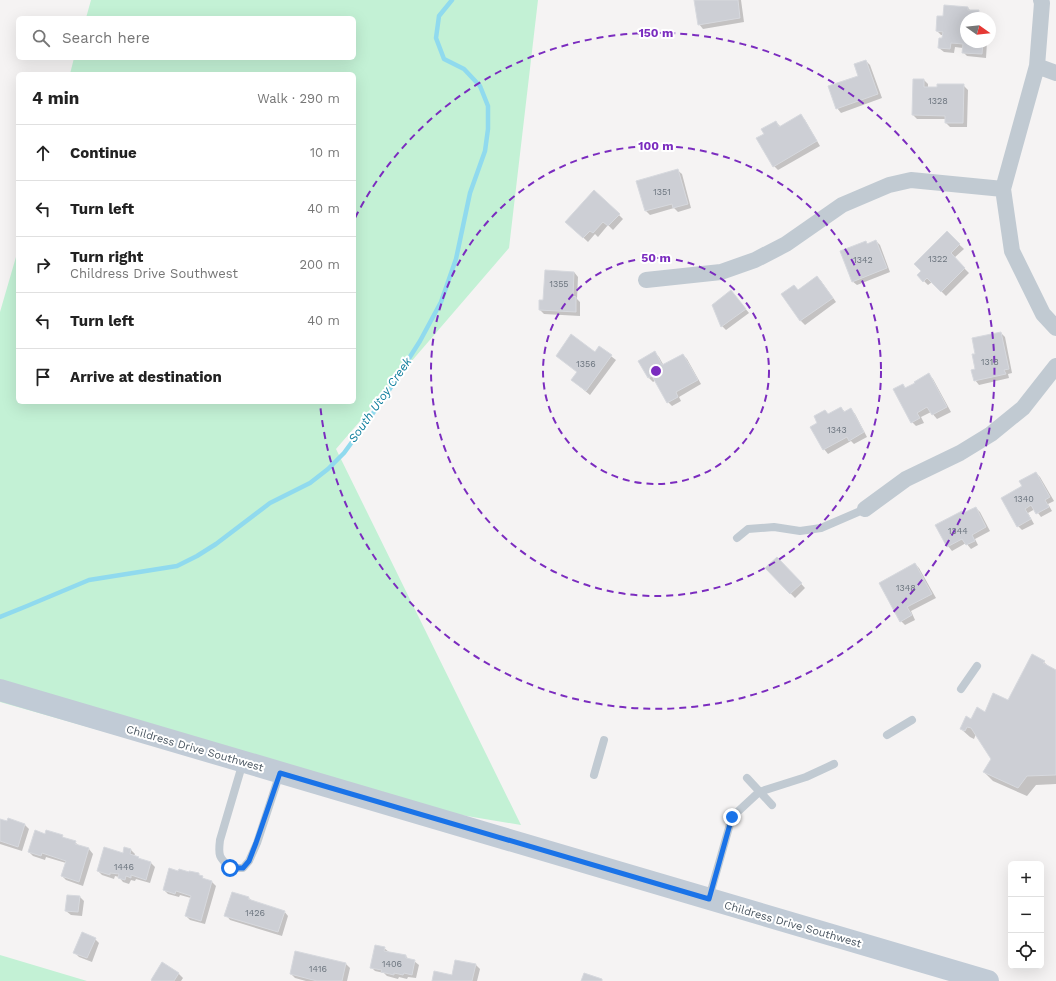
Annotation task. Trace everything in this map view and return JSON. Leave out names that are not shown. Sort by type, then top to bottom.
[{"type":"street","points":[[1041,0],[1037,66],[1003,189],[1012,251],[1043,314],[1056,328]]},
{"type":"street","points":[[1037,66],[1056,73]]},
{"type":"street","points":[[646,280],[721,272],[755,260],[786,244],[842,205],[889,185],[911,180],[1003,189]]},
{"type":"street","points":[[865,508],[906,479],[960,453],[991,434],[1023,408],[1056,366]]},
{"type":"street","name":"Childress Drive Southwest","points":[[0,690],[988,981]]},
{"type":"lane","points":[[737,538],[748,529],[774,527],[800,531],[821,528],[865,508]]},
{"type":"lane","points":[[960,689],[977,666]]},
{"type":"lane","points":[[887,735],[912,720]]},
{"type":"lane","points":[[594,775],[604,740]]},
{"type":"lane","points":[[243,762],[220,840],[220,859],[230,868],[243,868],[249,861],[280,773]]},
{"type":"lane","points":[[709,899],[732,817],[759,792],[806,777],[834,764]]},
{"type":"lane","points":[[747,778],[772,805]]},
{"type":"green space","points":[[91,0],[538,0],[509,248],[336,449],[521,825],[306,789],[0,702],[0,312],[16,257],[16,404],[356,404],[356,72],[70,72],[74,60],[356,60],[356,16],[87,16]]},
{"type":"green space","points":[[0,955],[87,981],[0,981]]},
{"type":"building","points":[[694,0],[738,0],[740,18],[698,25]]},
{"type":"building","points":[[944,5],[968,7],[968,10],[979,10],[979,12],[960,12],[960,44],[951,43],[950,49],[938,48],[939,38],[942,38],[943,32],[936,31],[937,16],[943,16]]},
{"type":"building","points":[[963,48],[982,48],[982,54],[962,53]]},
{"type":"building","points":[[866,60],[878,94],[836,109],[828,86],[858,76],[854,64]]},
{"type":"building","points":[[913,79],[924,79],[924,87],[937,87],[937,84],[964,84],[963,123],[945,123],[945,116],[912,115]]},
{"type":"building","points":[[801,114],[817,141],[773,167],[756,138],[764,134],[761,129],[776,121],[779,127]]},
{"type":"building","points":[[678,169],[688,204],[673,208],[672,204],[645,211],[636,181]]},
{"type":"building","points":[[594,190],[620,214],[608,226],[603,222],[593,233],[590,231],[583,238],[565,222]]},
{"type":"building","points":[[947,231],[960,244],[951,253],[965,268],[941,292],[927,278],[923,282],[917,275],[921,271],[914,264]]},
{"type":"building","points":[[876,240],[887,268],[852,282],[840,251],[866,241],[867,244]]},
{"type":"building","points":[[545,270],[574,272],[573,296],[576,297],[576,312],[539,310],[539,300],[543,300]]},
{"type":"building","points":[[817,276],[833,298],[800,321],[781,294],[794,285],[798,290]]},
{"type":"building","points":[[731,290],[746,309],[721,327],[712,305]]},
{"type":"building","points":[[1001,332],[1009,369],[1004,370],[1006,374],[974,381],[971,370],[975,369],[972,354],[975,354],[972,338]]},
{"type":"building","points":[[571,334],[595,352],[599,346],[612,355],[586,391],[571,380],[577,372],[556,356]]},
{"type":"building","points":[[655,351],[662,365],[683,354],[698,380],[676,392],[678,397],[667,403],[652,376],[648,378],[638,361]]},
{"type":"building","points":[[929,373],[947,407],[932,415],[927,407],[917,413],[920,418],[911,423],[893,389],[903,384],[905,388]]},
{"type":"building","points":[[841,407],[844,412],[851,408],[864,432],[849,441],[847,437],[823,450],[810,427],[817,423],[814,416],[825,410],[828,414]]},
{"type":"building","points":[[1036,472],[1050,497],[1045,500],[1049,507],[1036,514],[1031,505],[1025,509],[1031,519],[1017,527],[1001,498],[1022,486],[1019,481]]},
{"type":"building","points":[[976,507],[986,527],[972,535],[975,541],[966,545],[962,539],[947,547],[935,525],[962,511],[963,513]]},
{"type":"building","points":[[777,557],[802,583],[790,594],[765,568]]},
{"type":"building","points":[[915,563],[932,594],[907,607],[912,615],[900,622],[879,583]]},
{"type":"building","points":[[1032,654],[1045,661],[1043,663],[1056,670],[1056,775],[1027,776],[1018,788],[983,772],[991,759],[971,728],[967,727],[965,731],[960,729],[966,716],[971,719],[977,707],[985,712],[993,693],[1008,700]]},
{"type":"building","points":[[8,818],[25,824],[18,847],[0,841],[0,819],[7,821]]},
{"type":"building","points":[[35,830],[45,834],[46,830],[63,835],[62,837],[76,841],[75,844],[89,848],[79,882],[61,876],[66,861],[42,853],[41,856],[28,852]]},
{"type":"building","points":[[104,847],[123,853],[124,847],[131,849],[130,854],[151,862],[146,880],[131,875],[131,878],[126,876],[125,880],[118,878],[119,874],[110,873],[110,875],[97,871]]},
{"type":"building","points":[[169,868],[178,871],[179,869],[199,873],[199,875],[203,876],[202,878],[212,881],[201,921],[185,916],[191,896],[176,891],[175,894],[163,890]]},
{"type":"building","points":[[232,892],[285,911],[278,932],[224,916]]},
{"type":"building","points":[[67,895],[80,896],[78,912],[65,911]]},
{"type":"building","points":[[82,932],[96,938],[87,958],[73,953]]},
{"type":"building","points":[[375,945],[385,947],[384,951],[406,955],[406,958],[415,960],[412,975],[394,973],[394,975],[381,972],[382,970],[370,968]]},
{"type":"building","points":[[295,951],[346,963],[342,981],[317,981],[290,974]]},
{"type":"building","points":[[455,960],[476,964],[472,981],[432,981],[434,971],[452,975]]},
{"type":"building","points":[[162,962],[179,973],[174,981],[151,980]]},
{"type":"building","points":[[584,973],[602,979],[602,981],[581,981]]},
{"type":"waterway","name":"South Utoy Creek","points":[[0,617],[89,580],[177,566],[216,544],[270,503],[310,483],[328,469],[344,453],[384,398],[420,341],[441,302],[456,259],[470,193],[485,151],[488,129],[488,106],[480,86],[464,69],[444,59],[436,38],[439,16],[452,0]]},
{"type":"route","points":[[230,868],[243,868],[249,861],[280,773],[709,899],[732,817]]}]
